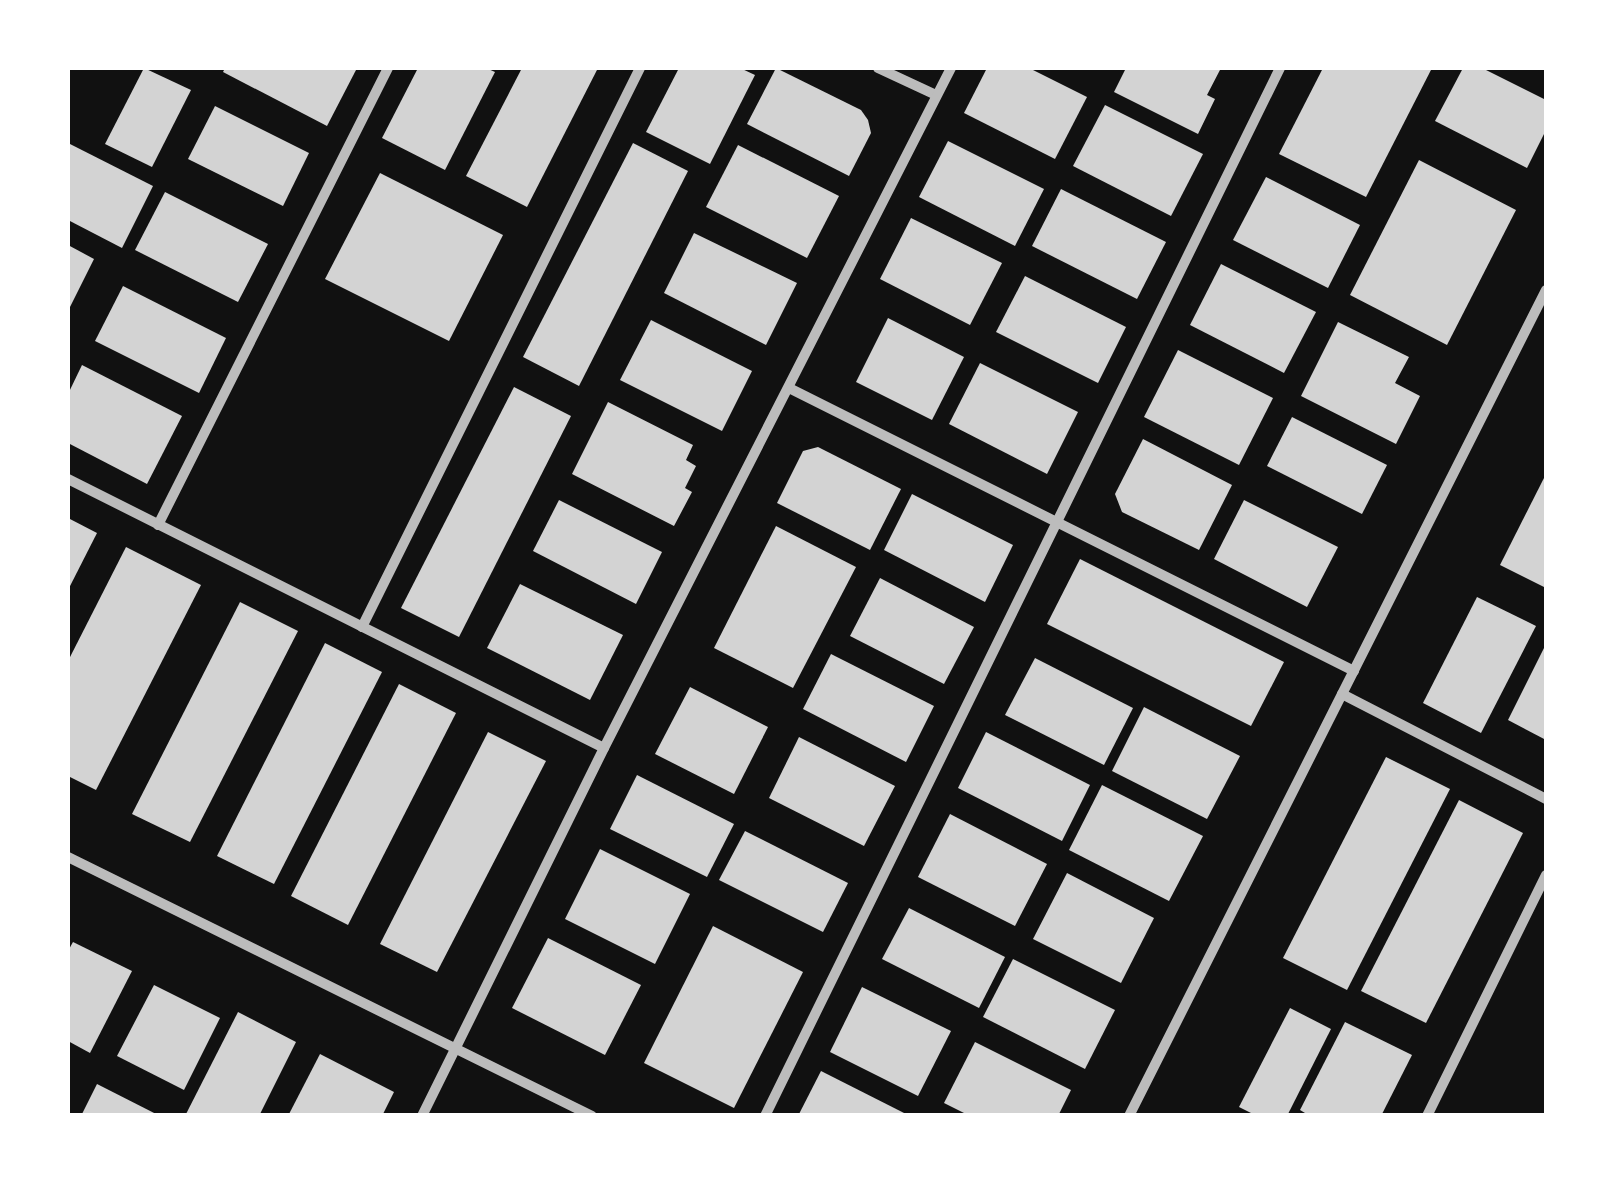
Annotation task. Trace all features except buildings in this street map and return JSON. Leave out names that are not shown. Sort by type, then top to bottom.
[{"type":"street","points":[[158,525],[388,68]]},
{"type":"street","points":[[362,627],[640,68]]},
{"type":"street","points":[[878,68],[936,96]]},
{"type":"street","points":[[422,1116],[604,748],[951,68]]},
{"type":"street","points":[[765,1116],[1280,68]]},
{"type":"street","points":[[1128,1116],[1546,290]]},
{"type":"street","points":[[789,388],[1354,670]]},
{"type":"street","points":[[68,478],[604,748]]},
{"type":"street","points":[[1342,694],[1546,799]]},
{"type":"street","points":[[68,857],[592,1116]]},
{"type":"street","points":[[1427,1116],[1546,875]]}]
